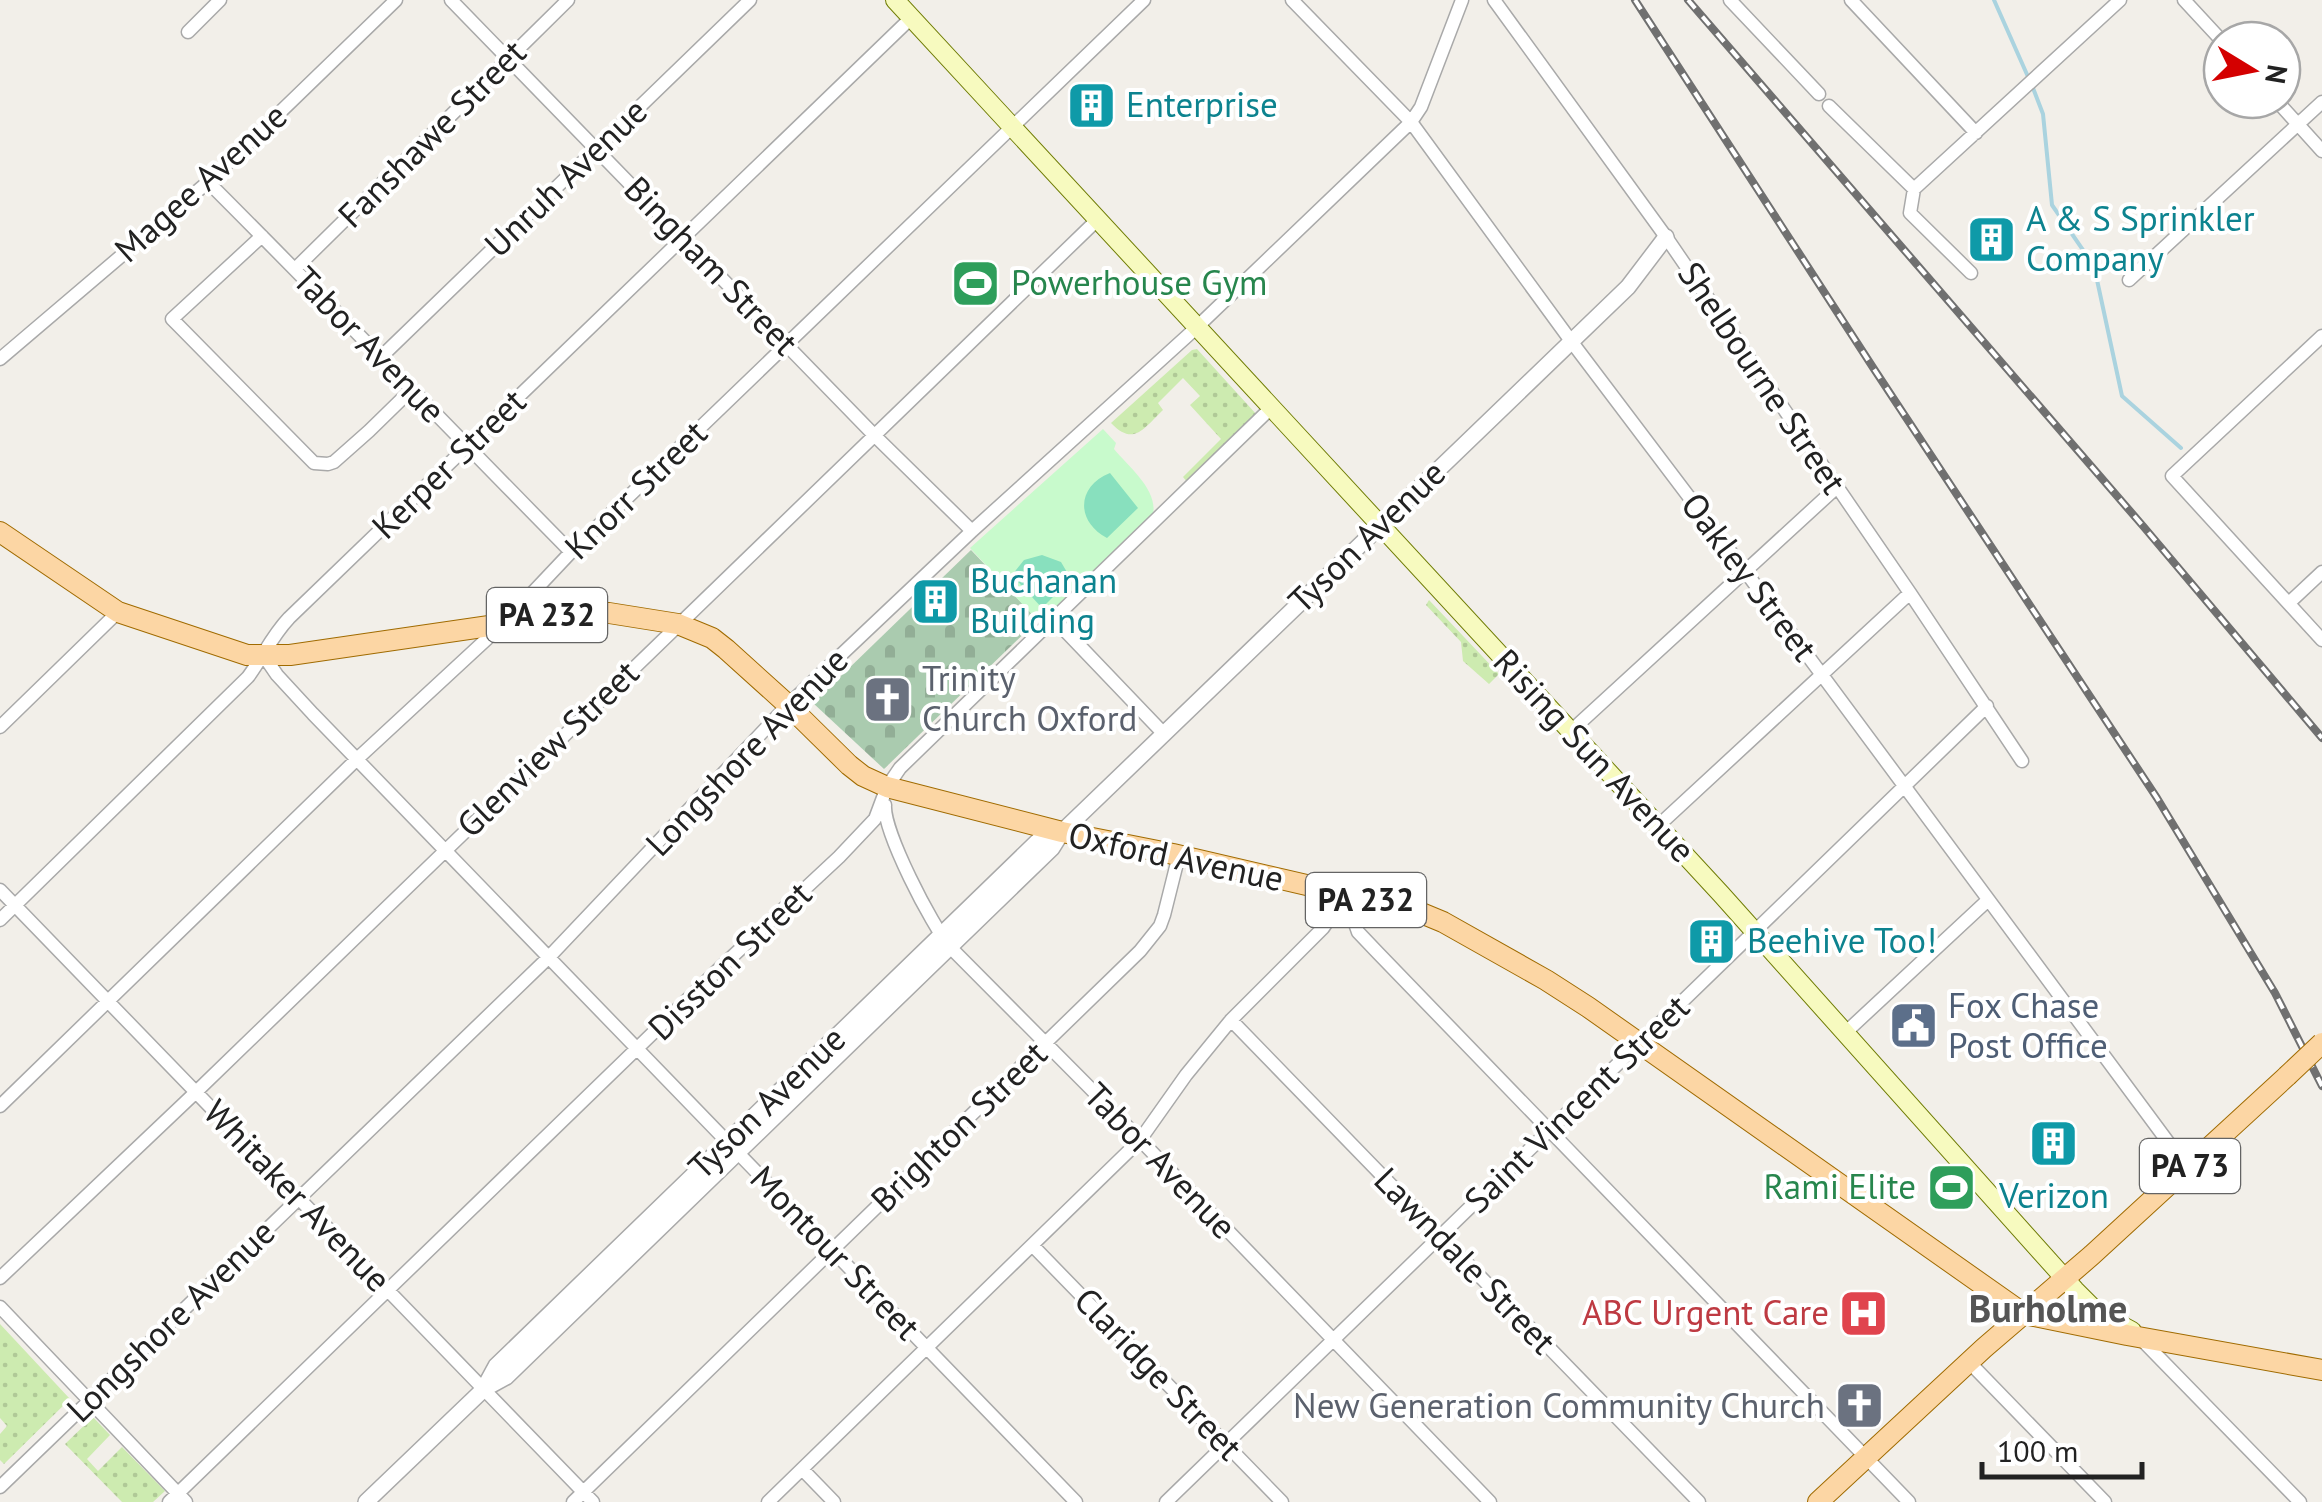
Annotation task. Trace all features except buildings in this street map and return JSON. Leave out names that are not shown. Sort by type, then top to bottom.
[{"type":"main road","name":"Rising Sun Avenue","points":[[895,0],[1755,932],[2064,1278],[2097,1312],[2139,1338]]},
{"type":"main road","name":"Oxford Avenue","points":[[0,533],[118,612],[232,652],[290,655],[557,613],[609,612],[678,624],[712,638],[863,776],[887,788],[1431,916],[1546,980],[2024,1314],[2322,1370]]},
{"type":"main road","name":"PA 73","points":[[1818,1502],[2322,1044]]},
{"type":"street","points":[[188,32],[220,0]]},
{"type":"street","name":"Magee Avenue","points":[[0,359],[208,182],[396,0]]},
{"type":"street","name":"Bingham Street","points":[[452,0],[972,531]]},
{"type":"street","name":"Fanshawe Street","points":[[296,268],[568,0]]},
{"type":"street","name":"Unruh Avenue","points":[[381,357],[750,0]]},
{"type":"street","name":"Knorr Street","points":[[0,1106],[357,759],[503,624],[571,552],[1144,0]]},
{"type":"street","name":"Oakley Street","points":[[1292,0],[1411,122],[2188,1169]]},
{"type":"street","name":"Longshore Avenue","points":[[0,1487],[549,957],[788,705],[1196,328],[1411,122],[1421,107],[1462,0]]},
{"type":"street","name":"Shelbourne Street","points":[[1494,0],[1666,237],[2022,762]]},
{"type":"street","points":[[1730,0],[1819,94]]},
{"type":"street","points":[[1852,0],[1976,133]]},
{"type":"street","points":[[1971,273],[1910,213],[1914,189],[2120,0]]},
{"type":"street","points":[[2184,0],[2203,20]]},
{"type":"street","name":"Kerper Street","points":[[0,920],[248,676],[264,656],[274,634],[289,618],[911,18]]},
{"type":"street","points":[[2129,280],[2322,102]]},
{"type":"street","points":[[1829,106],[1914,189]]},
{"type":"street","points":[[2294,120],[2322,151]]},
{"type":"street","name":"Tabor Avenue","points":[[208,182],[571,552]]},
{"type":"street","name":"Glenview Street","points":[[0,1278],[1096,221]]},
{"type":"street","points":[[262,236],[172,319],[308,460],[321,465],[340,458],[411,390]]},
{"type":"street","name":"Tyson Avenue","points":[[366,1502],[484,1389],[506,1377],[609,1266],[945,941],[1038,841],[1062,832],[1628,287],[1666,237]]},
{"type":"street","points":[[2322,336],[2172,476],[2322,640]]},
{"type":"street","name":"Disston Street","points":[[178,1499],[720,968],[840,857],[875,819],[900,768],[1272,407]]},
{"type":"street","points":[[1571,731],[1837,487]]},
{"type":"street","points":[[2289,603],[2322,572]]},
{"type":"street","points":[[1658,826],[1910,593]]},
{"type":"street","points":[[0,726],[118,612]]},
{"type":"street","points":[[1054,618],[1164,734]]},
{"type":"street","name":"Montour Street","points":[[264,656],[277,675],[357,759],[1076,1502]]},
{"type":"street","name":"Saint Vincent Street","points":[[1166,1502],[1986,706]]},
{"type":"street","name":"Tabor Avenue","points":[[887,788],[884,812],[888,824],[910,877],[945,941],[1490,1502]]},
{"type":"street","name":"Brighton Street","points":[[583,1499],[831,1249],[1140,952],[1160,926],[1180,855]]},
{"type":"street","name":"Whitaker Avenue","points":[[0,890],[484,1389],[583,1499]]},
{"type":"street","points":[[768,1502],[1140,1140],[1231,1020],[1323,928],[1345,895]]},
{"type":"street","points":[[1345,895],[1358,932],[1909,1502]]},
{"type":"street","points":[[1845,1032],[1988,900]]},
{"type":"street","name":"Lawndale Street","points":[[1231,1020],[1700,1502]]},
{"type":"street","name":"Claridge Street","points":[[1033,1246],[1282,1502]]},
{"type":"street","points":[[0,1307],[178,1499]]},
{"type":"street","name":"Rising Sun Avenue","points":[[2139,1338],[2300,1502]]},
{"type":"street","points":[[1969,1362],[2104,1502]]},
{"type":"street","points":[[802,1469],[834,1502]]},
{"type":"green space","points":[[1197,349],[1257,415],[1188,483],[1183,477],[1221,439],[1190,405],[1200,396],[1183,378],[1158,403],[1163,410],[1138,432],[1126,434],[1111,423]]},
{"type":"green space","points":[[1103,429],[1116,443],[1114,449],[1147,488],[1153,514],[1041,624],[970,548]]},
{"type":"green space","points":[[1110,473],[1138,508],[1107,538],[1089,523],[1084,504],[1091,486]]},
{"type":"green space","points":[[971,550],[1038,620],[884,769],[813,703]]},
{"type":"green space","points":[[1042,555],[1061,562],[1071,579],[1042,608],[1012,575],[1024,560]]},
{"type":"green space","points":[[1429,600],[1499,674],[1489,684],[1463,661],[1461,642],[1426,605]]},
{"type":"green space","points":[[0,1324],[70,1399],[4,1464],[0,1460],[0,1434],[7,1426],[0,1418]]},
{"type":"green space","points":[[93,1417],[110,1435],[87,1459],[98,1471],[122,1447],[165,1491],[153,1502],[122,1502],[65,1444]]},
{"type":"waterway","points":[[1994,0],[2029,79]]},
{"type":"waterway","points":[[2033,88],[2043,114],[2052,205],[2094,266],[2122,396],[2181,448]]},
{"type":"railway","points":[[1635,0],[2157,798],[2275,993],[2322,1086]]},
{"type":"railway","points":[[1688,0],[2322,738]]},
{"type":"place","name":"Enterprise","points":[[1091,105]]},
{"type":"place","name":"A & S Sprinkler Company","points":[[1991,239]]},
{"type":"place","name":"Powerhouse Gym","points":[[976,283]]},
{"type":"place","name":"Buchanan Building","points":[[935,601]]},
{"type":"place","name":"Trinity Church Oxford","points":[[887,699]]},
{"type":"place","name":"Beehive Too!","points":[[1712,941]]},
{"type":"place","name":"Fox Chase Post Office","points":[[1913,1026]]},
{"type":"place","name":"Verizon","points":[[2054,1144]]},
{"type":"place","name":"Rami Elite","points":[[1951,1187]]},
{"type":"place","name":"ABC Urgent Care","points":[[1864,1313]]},
{"type":"place","name":"New Generation Community Church","points":[[1860,1406]]},
{"type":"district","name":"Burholme","points":[[2048,1309]]}]
